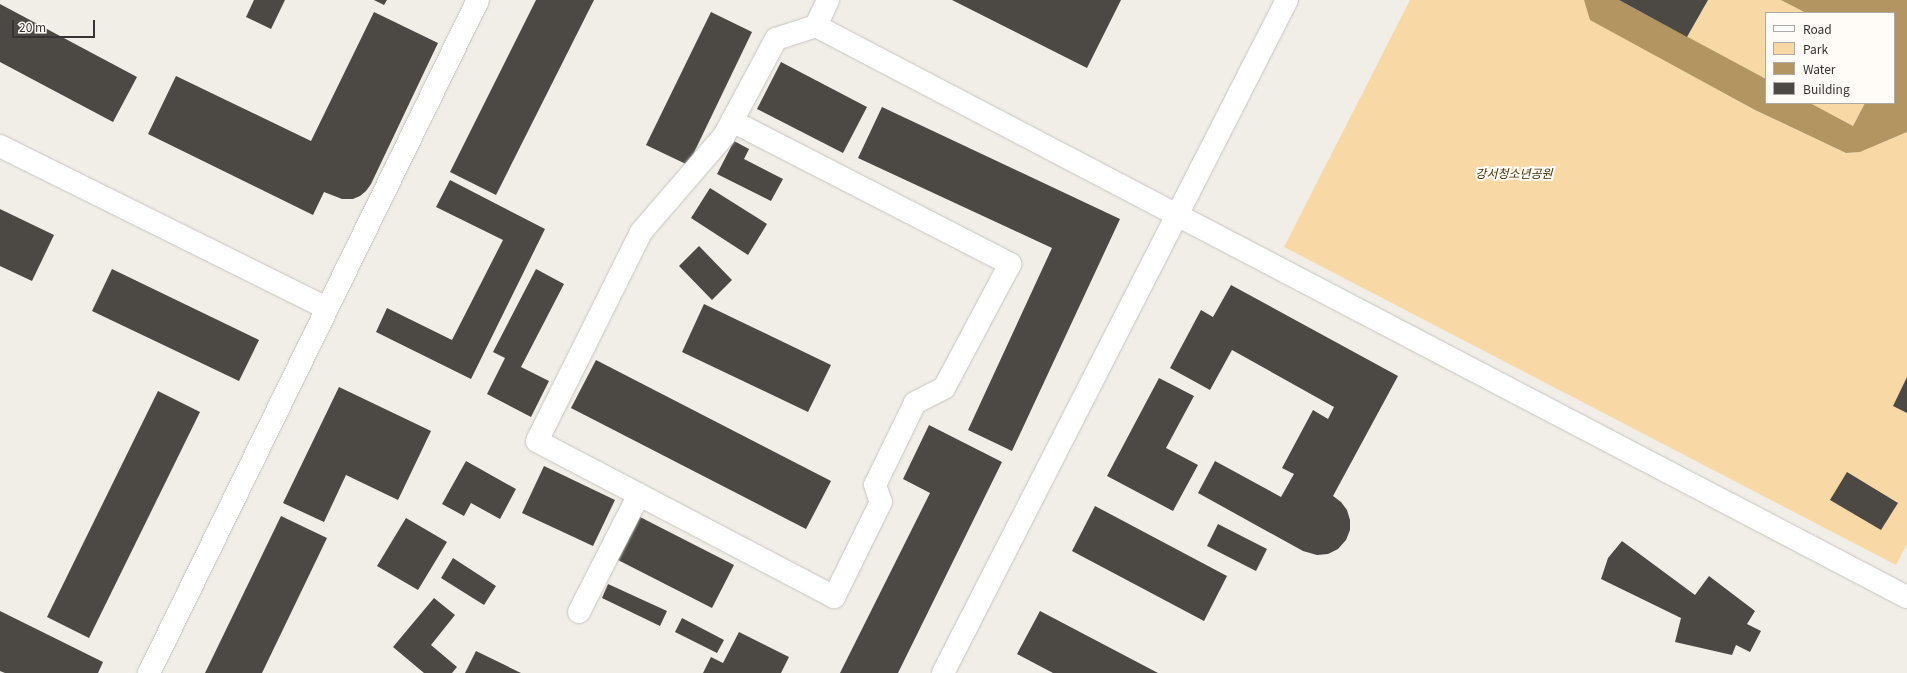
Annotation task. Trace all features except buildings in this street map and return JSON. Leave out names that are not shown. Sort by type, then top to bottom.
[{"type":"street","points":[[149,673],[478,0]]},
{"type":"street","points":[[816,26],[828,0]]},
{"type":"street","points":[[942,673],[1287,0]]},
{"type":"street","points":[[732,121],[1010,264],[944,388],[915,403],[875,486],[882,502],[834,597],[537,441],[640,232],[724,136],[732,121],[776,39],[816,26],[1178,214],[1907,597]]},
{"type":"street","points":[[0,146],[327,308]]},
{"type":"street","points":[[579,612],[639,494]]},
{"type":"green space","name":"강서청소년공원","points":[[1410,0],[1584,0],[1591,20],[1755,110],[1846,153],[1860,152],[1907,132],[1907,544],[1896,565],[1284,247]]},
{"type":"green space","points":[[1708,0],[1781,0],[1804,12],[1765,12],[1765,78],[1687,37]]},
{"type":"green space","points":[[1812,104],[1864,104],[1853,126]]},
{"type":"water","points":[[1584,0],[1619,0],[1765,78],[1765,104],[1812,104],[1853,126],[1864,104],[1895,104],[1895,12],[1804,12],[1781,0],[1907,0],[1907,132],[1860,152],[1846,153],[1755,110],[1590,20]]}]
